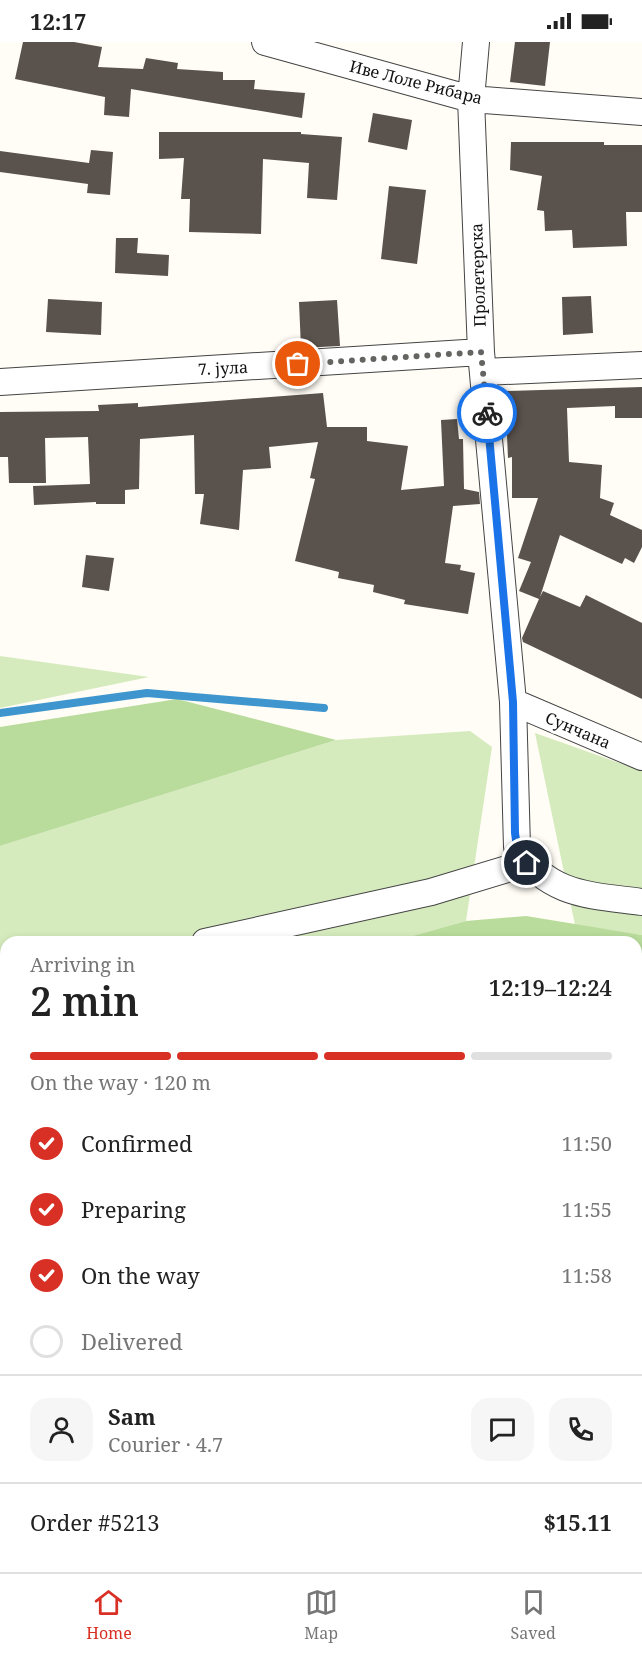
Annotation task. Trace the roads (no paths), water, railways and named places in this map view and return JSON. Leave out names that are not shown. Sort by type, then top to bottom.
[{"type":"street","name":"Иве Лоле Рибара","points":[[265,42],[471,99],[642,112]]},
{"type":"street","name":"Пролетерска","points":[[476,42],[471,99],[482,362],[513,702],[515,833],[517,847],[527,863]]},
{"type":"street","name":"7. јула","points":[[0,382],[482,362],[642,365]]},
{"type":"street","name":"Сунчана","points":[[513,702],[642,757]]},
{"type":"street","points":[[232,936],[431,892],[527,863],[555,886],[579,893],[642,902]]},
{"type":"waterway","points":[[0,713],[147,693],[324,708]]}]
